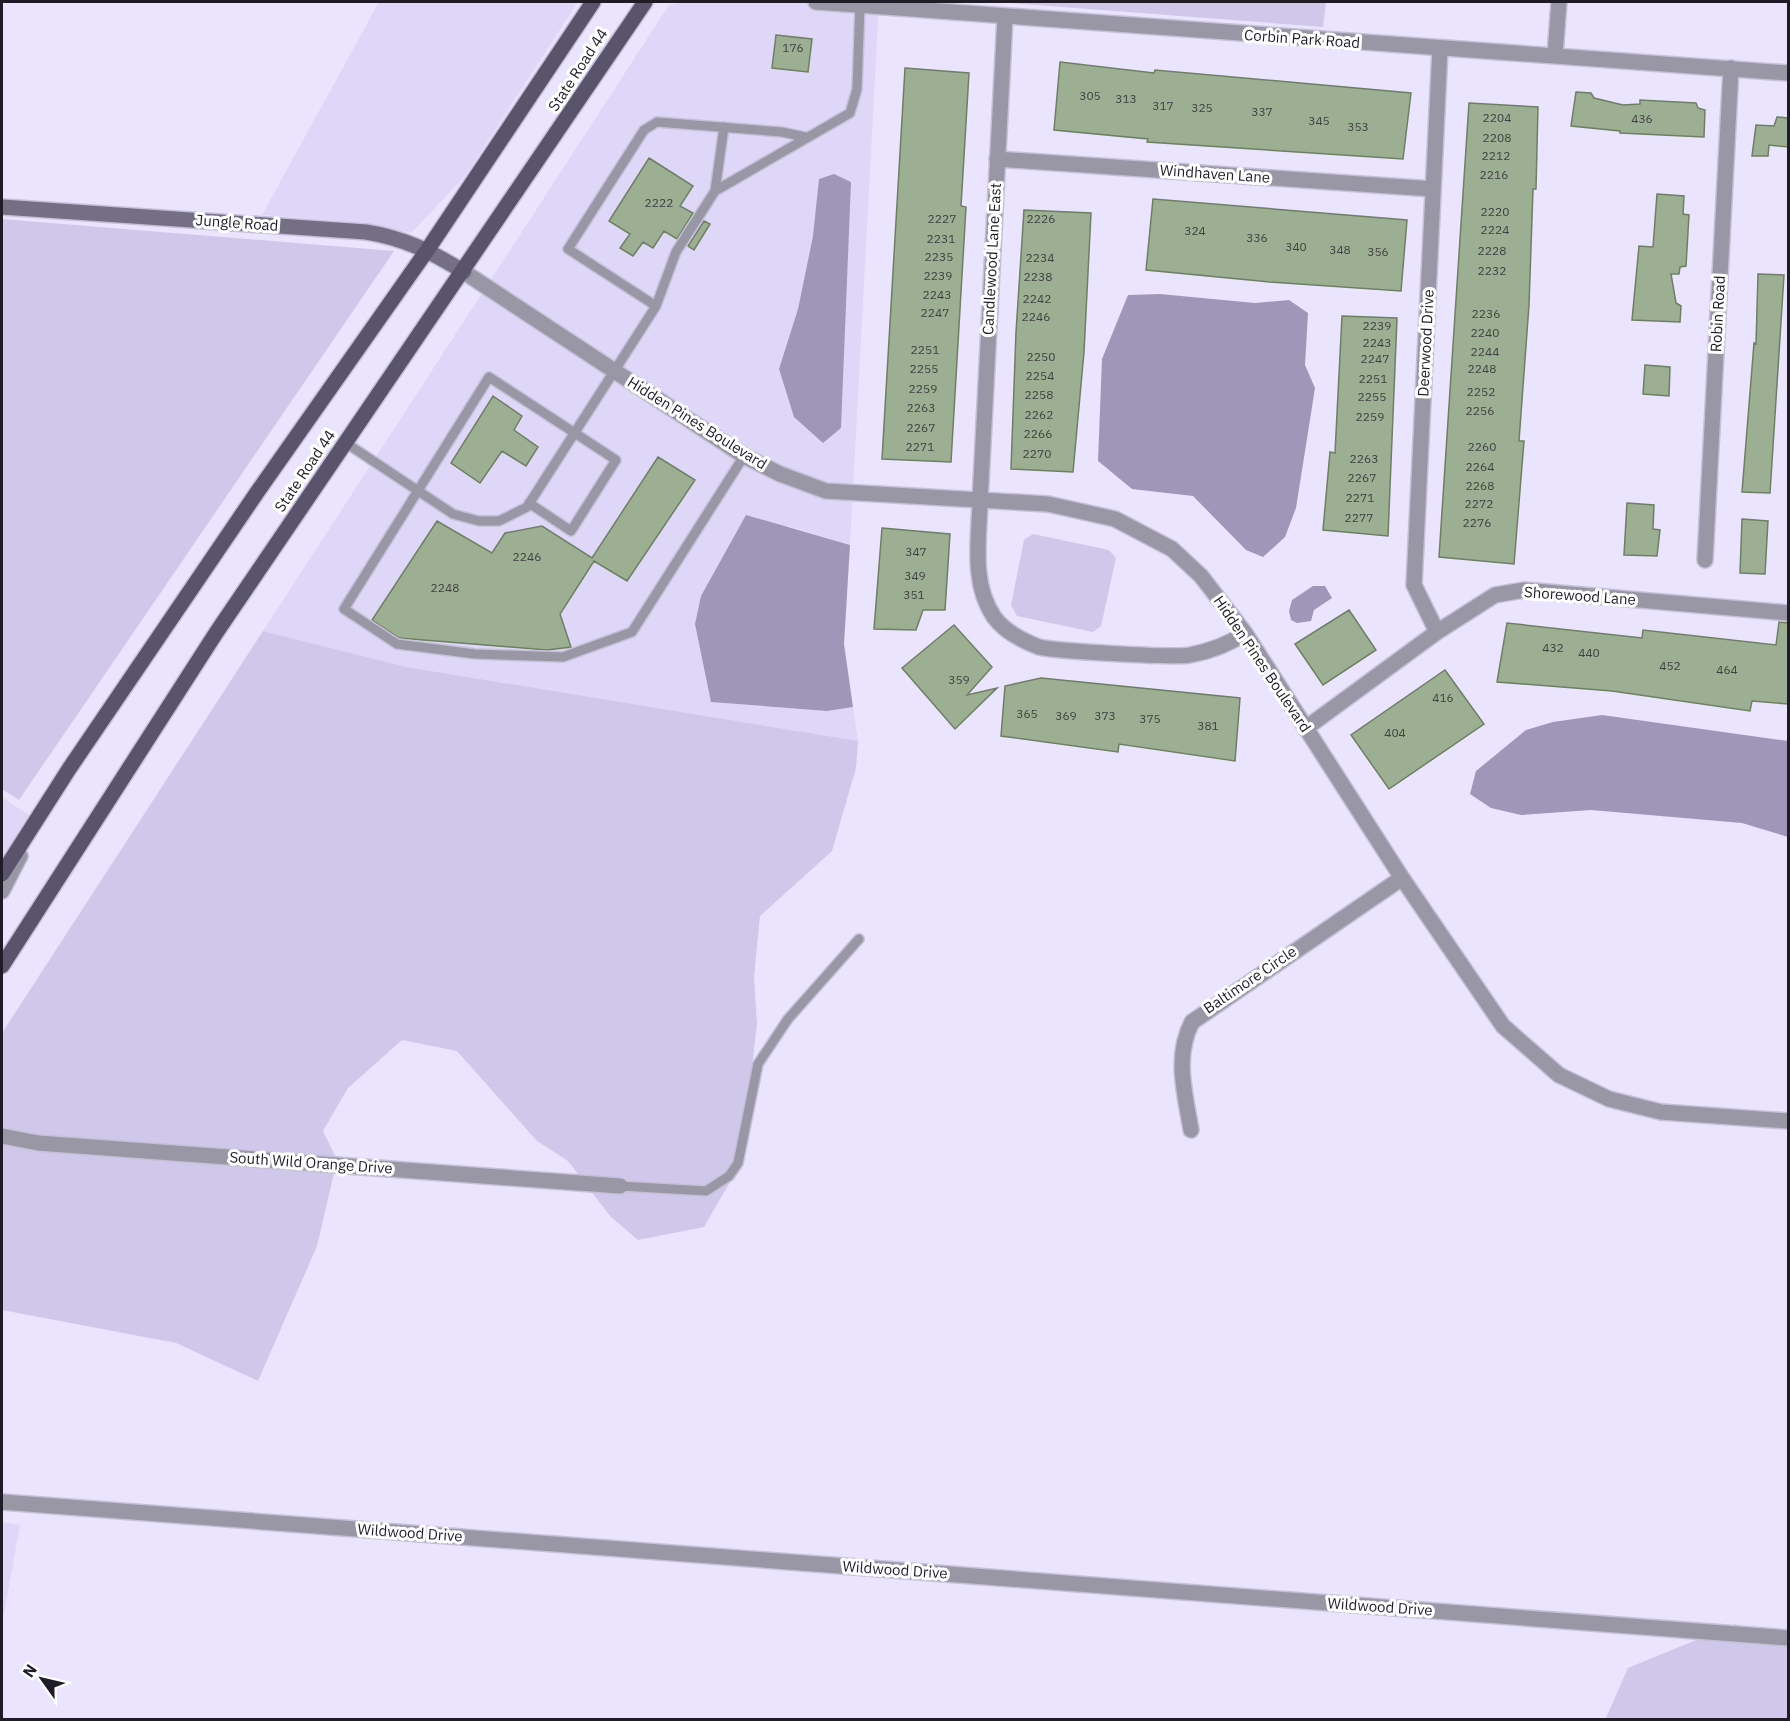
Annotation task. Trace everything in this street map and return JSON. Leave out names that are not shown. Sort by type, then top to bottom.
[{"type":"main road","name":"State Road 44","points":[[2,874],[258,491],[428,249],[593,2]]},
{"type":"main road","name":"State Road 44","points":[[2,966],[216,633],[464,272],[645,2]]},
{"type":"street","name":"Corbin Park Road","points":[[816,2],[950,7],[1005,17],[1788,73]]},
{"type":"street","points":[[1555,55],[1559,2]]},
{"type":"street","name":"Candlewood Lane East","points":[[1005,17],[980,501],[978,574],[981,590],[995,618],[1019,639],[1042,648],[1188,656],[1227,645],[1245,633]]},
{"type":"street","name":"Deerwood Drive","points":[[1437,632],[1414,585],[1440,49]]},
{"type":"street","name":"Robin Road","points":[[1705,560],[1731,68]]},
{"type":"street","name":"Windhaven Lane","points":[[997,159],[1433,189]]},
{"type":"street","name":"Jungle Road","points":[[2,207],[366,232],[396,237],[428,249],[464,272]]},
{"type":"street","name":"Hidden Pines Boulevard","points":[[464,272],[744,456],[780,474],[825,491],[1048,504],[1115,519],[1172,549],[1201,576],[1245,633],[1402,878],[1503,1026],[1559,1075],[1609,1099],[1662,1112],[1788,1121]]},
{"type":"street","name":"Shorewood Lane","points":[[1306,728],[1437,632],[1495,595],[1524,590],[1788,614]]},
{"type":"street","points":[[2,891],[61,783]]},
{"type":"street","name":"Baltimore Circle","points":[[1191,1130],[1180,1059],[1182,1046],[1192,1022],[1402,878]]},
{"type":"street","name":"South Wild Orange Drive","points":[[2,1136],[38,1143],[620,1186]]},
{"type":"street","name":"Wildwood Drive","points":[[2,1502],[1788,1638]]},
{"type":"lane","points":[[715,191],[783,154],[805,137],[840,121],[850,113],[854,104],[860,5]]},
{"type":"lane","points":[[656,306],[568,249],[635,142],[650,125],[657,122],[782,132],[805,137]]},
{"type":"lane","points":[[346,443],[453,514],[479,521],[499,520],[530,503],[656,306],[676,252],[715,191],[724,127]]},
{"type":"lane","points":[[530,503],[572,531],[616,460],[489,377],[344,609],[398,644],[475,654],[563,657],[632,632],[744,456]]},
{"type":"lane","points":[[620,1186],[706,1191],[729,1176],[738,1163],[758,1064],[788,1019],[859,939]]},
{"type":"shaded area","points":[[379,2],[578,2],[465,176],[411,233],[367,223],[262,215]]},
{"type":"shaded area","points":[[686,2],[879,2],[850,545],[788,526],[711,702],[827,711],[853,707],[858,741],[407,667],[263,631],[669,5]],"holes":[[[819,179],[794,417],[779,369],[798,309],[813,236]]]},
{"type":"shaded area","points":[[997,2],[1326,2],[1323,27]]},
{"type":"shaded area","points":[[834,174],[851,182],[841,428],[823,443],[794,417],[779,369],[798,309],[813,236],[819,179]]},
{"type":"shaded area","points":[[2,219],[394,251],[19,800],[2,789]]},
{"type":"shaded area","points":[[1160,294],[1255,303],[1289,300],[1308,313],[1305,365],[1315,388],[1296,508],[1285,537],[1263,557],[1246,550],[1193,496],[1132,489],[1098,461],[1102,359],[1128,295]]},
{"type":"shaded area","points":[[746,515],[850,545],[844,644],[853,707],[827,711],[711,702],[695,624],[701,596]]},
{"type":"shaded area","points":[[1033,534],[1109,550],[1116,558],[1101,626],[1093,632],[1017,616],[1011,605],[1024,540]]},
{"type":"shaded area","points":[[1313,586],[1325,586],[1332,598],[1314,610],[1311,621],[1297,623],[1291,620],[1289,611],[1292,600]]},
{"type":"shaded area","points":[[263,631],[407,667],[858,741],[856,768],[832,851],[760,916],[754,977],[757,1024],[744,1135],[730,1182],[704,1227],[638,1240],[610,1216],[568,1161],[537,1141],[457,1051],[402,1040],[348,1088],[323,1131],[337,1160],[317,1246],[258,1381],[176,1343],[2,1310],[2,1033]]},
{"type":"shaded area","points":[[1602,715],[1788,741],[1788,837],[1742,823],[1591,810],[1521,815],[1491,808],[1470,794],[1476,771],[1526,730],[1553,722]]},
{"type":"shaded area","points":[[2,797],[39,822],[2,880]]},
{"type":"shaded area","points":[[2,1522],[20,1525],[2,1625]]},
{"type":"shaded area","points":[[1735,1624],[1788,1641],[1788,1719],[1605,1720],[1628,1668]]},
{"type":"building","points":[[776,35],[812,39],[808,72],[772,68]]},
{"type":"building","points":[[1060,62],[1154,73],[1155,70],[1411,93],[1403,159],[1147,142],[1148,139],[1054,130]]},
{"type":"building","points":[[905,68],[969,73],[961,206],[966,207],[951,462],[882,459]]},
{"type":"building","points":[[1576,92],[1591,93],[1594,98],[1623,105],[1640,104],[1640,100],[1696,103],[1698,108],[1705,110],[1704,137],[1620,133],[1620,131],[1571,126]]},
{"type":"building","points":[[1469,103],[1538,107],[1536,189],[1533,189],[1529,305],[1519,441],[1524,441],[1514,564],[1439,557]]},
{"type":"building","points":[[1777,117],[1788,118],[1788,147],[1769,145],[1768,156],[1752,156],[1756,125],[1774,126]]},
{"type":"building","points":[[649,158],[693,186],[680,206],[693,213],[677,239],[664,231],[653,248],[643,242],[633,256],[620,248],[630,234],[609,221]]},
{"type":"building","points":[[1657,194],[1684,196],[1683,214],[1689,215],[1686,266],[1680,267],[1679,274],[1671,274],[1676,303],[1681,306],[1680,322],[1632,320],[1639,246],[1653,247]]},
{"type":"building","points":[[1153,199],[1407,220],[1401,291],[1146,270]]},
{"type":"building","points":[[1024,210],[1091,213],[1084,352],[1073,472],[1011,469],[1016,332]]},
{"type":"building","points":[[704,221],[710,224],[694,250],[688,246]]},
{"type":"building","points":[[1758,274],[1784,275],[1770,493],[1742,492],[1754,343],[1756,344]]},
{"type":"building","points":[[1342,316],[1397,318],[1388,536],[1323,530],[1330,452],[1335,453]]},
{"type":"building","points":[[1645,365],[1670,367],[1669,396],[1643,394]]},
{"type":"building","points":[[493,396],[522,416],[514,430],[538,447],[526,466],[502,451],[480,483],[451,463]]},
{"type":"building","points":[[658,457],[695,480],[627,581],[594,561],[560,614],[571,647],[547,650],[399,638],[372,620],[437,521],[492,553],[505,533],[542,526],[592,558]]},
{"type":"building","points":[[1627,503],[1654,505],[1653,529],[1660,530],[1657,556],[1624,555]]},
{"type":"building","points":[[1742,519],[1768,521],[1765,574],[1740,573]]},
{"type":"building","points":[[882,528],[950,534],[945,610],[923,610],[916,630],[874,629]]},
{"type":"building","points":[[1349,610],[1376,650],[1323,685],[1295,644]]},
{"type":"building","points":[[1779,622],[1788,623],[1788,704],[1752,701],[1750,711],[1612,691],[1497,682],[1507,623],[1642,638],[1643,630],[1776,645]]},
{"type":"building","points":[[954,625],[992,667],[967,695],[997,688],[955,729],[902,668]]},
{"type":"building","points":[[1445,670],[1484,724],[1389,789],[1351,735]]},
{"type":"building","points":[[1041,678],[1240,698],[1235,761],[1119,744],[1118,752],[1001,736],[1005,686]]}]
